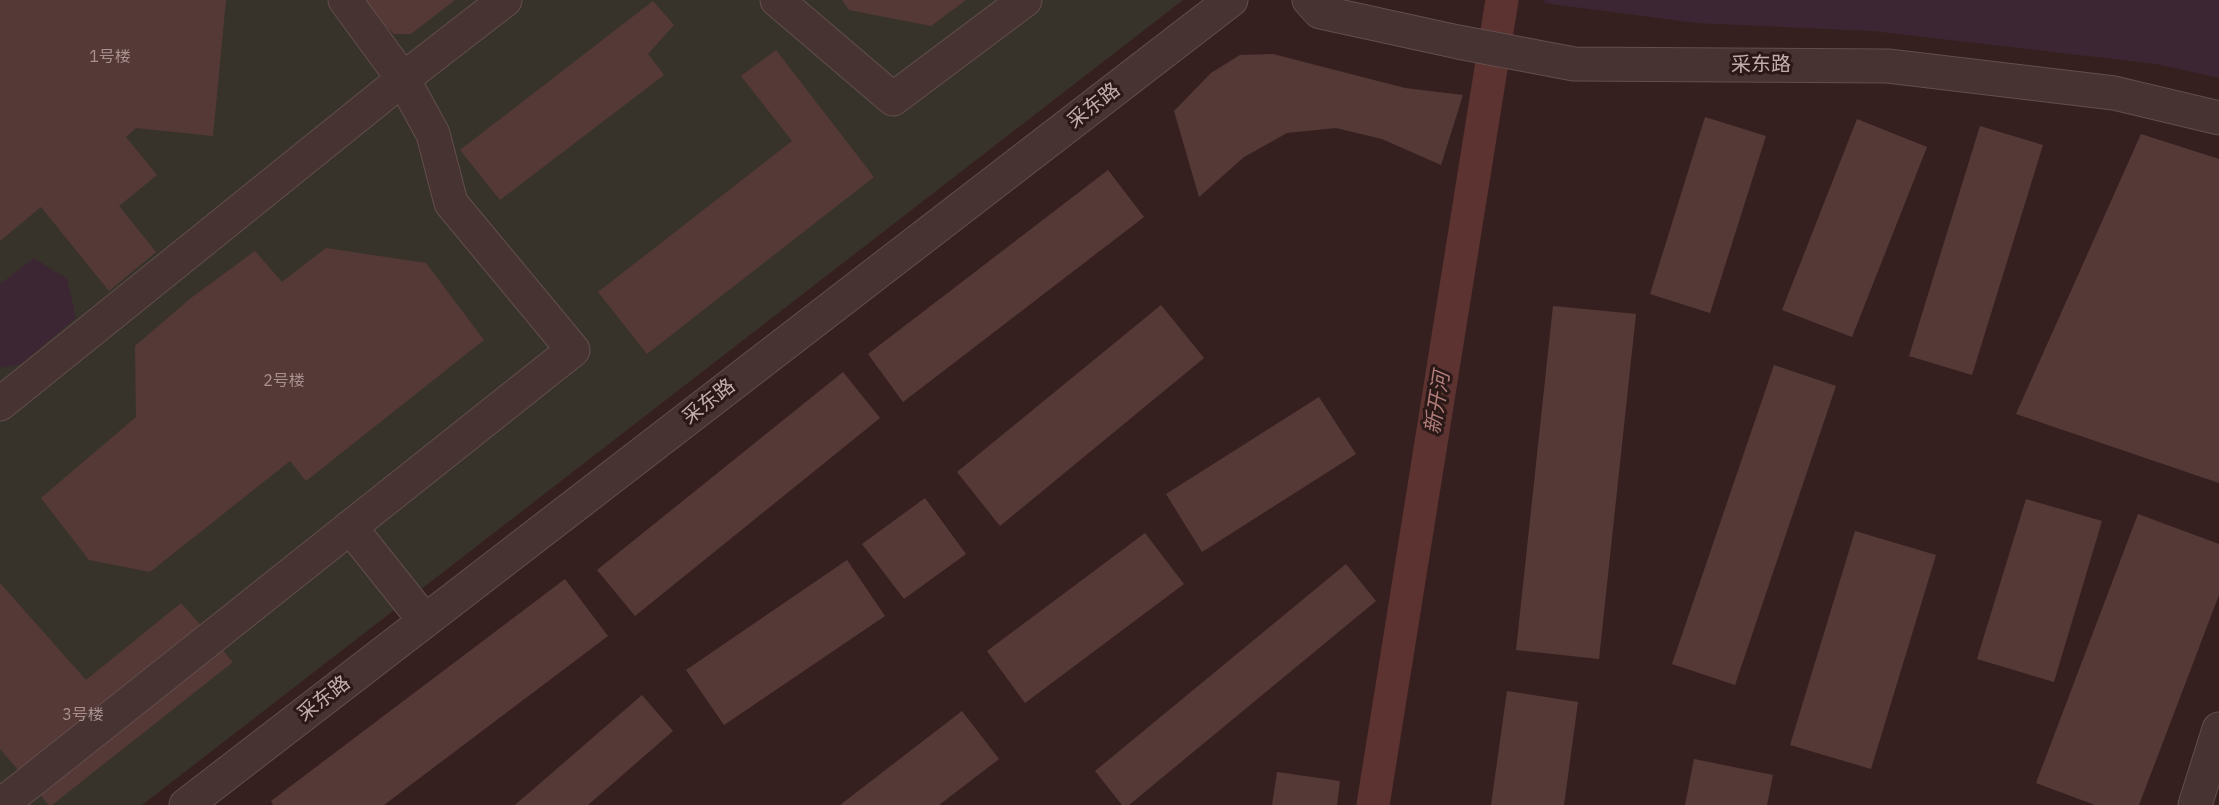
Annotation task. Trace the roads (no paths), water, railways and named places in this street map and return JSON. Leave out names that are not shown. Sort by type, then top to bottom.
[{"type":"street","points":[[1,805],[573,350],[450,203],[433,134],[403,79],[345,0]]},
{"type":"street","points":[[0,404],[403,79],[505,0]]},
{"type":"street","points":[[777,0],[893,99],[1025,0]]},
{"type":"street","name":"采东路","points":[[186,805],[1231,0]]},
{"type":"street","name":"采东路","points":[[1309,0],[1320,12],[1574,64],[1888,66],[2114,93],[2219,118]]},
{"type":"street","points":[[350,527],[425,621]]},
{"type":"street","points":[[2195,805],[2219,729]]},
{"type":"waterway","name":"新开河","points":[[1373,805],[1502,0]]}]
